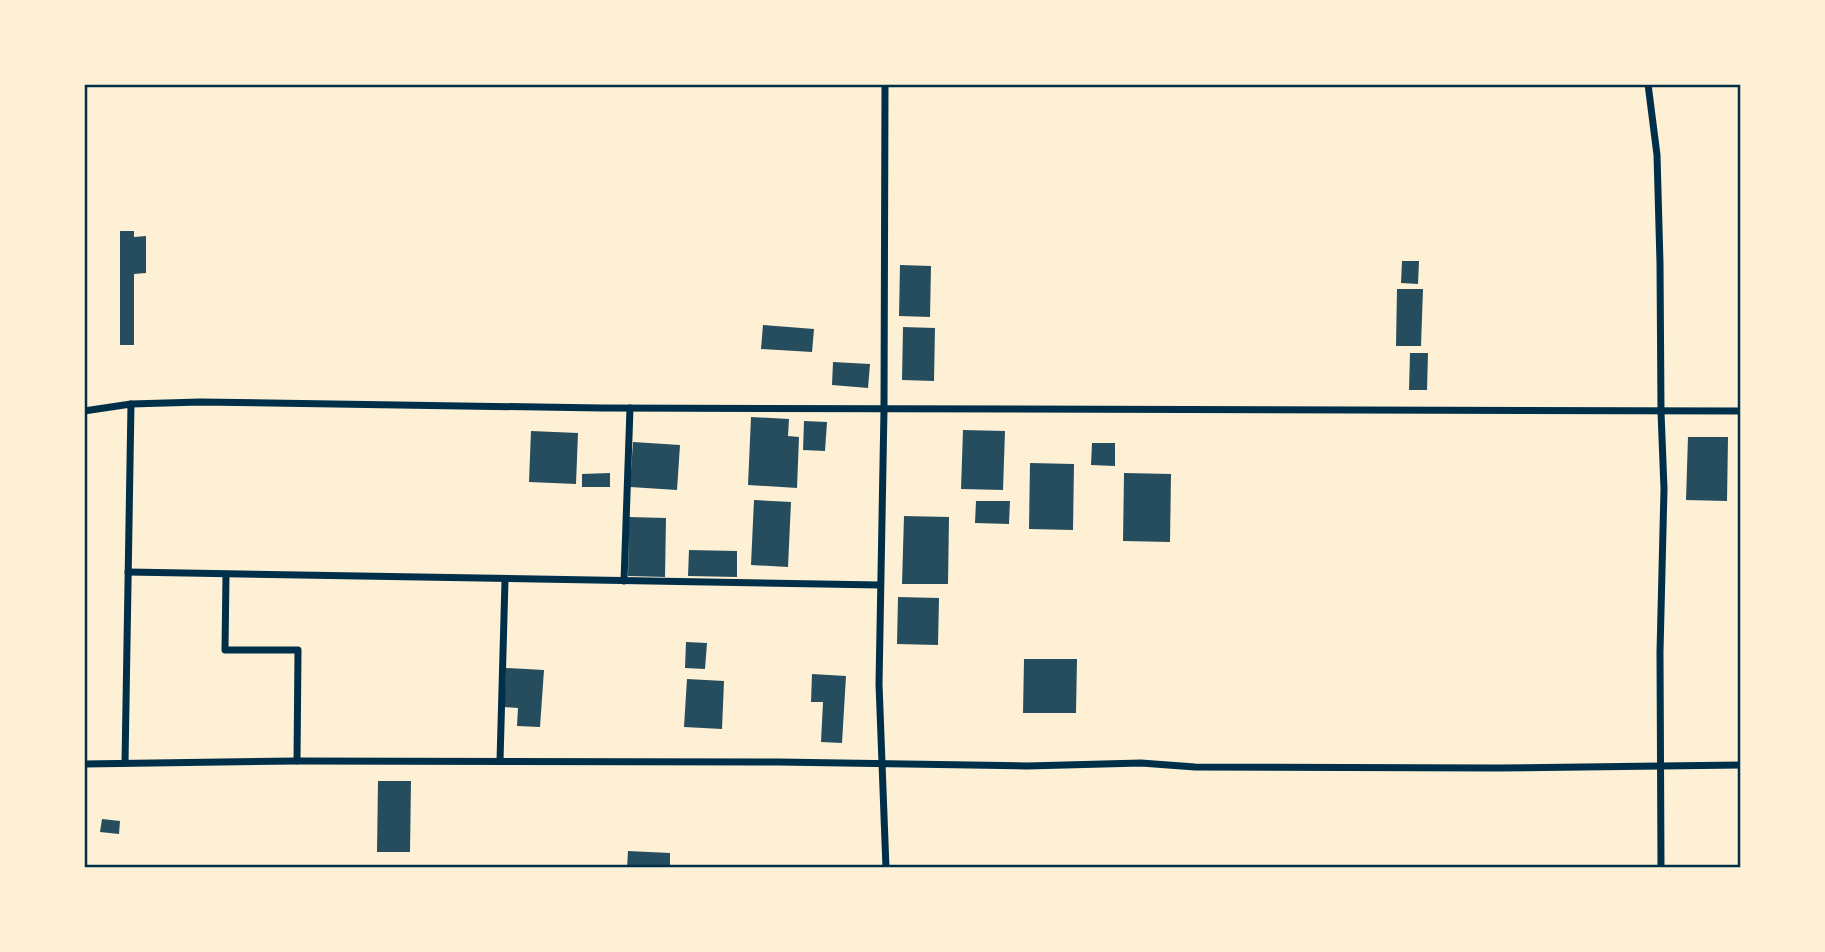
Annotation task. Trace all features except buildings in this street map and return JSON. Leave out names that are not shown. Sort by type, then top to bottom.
[{"type":"street","points":[[885,84],[884,409],[880,585],[886,868]]},
{"type":"street","points":[[1648,84],[1657,155],[1664,489],[1660,652],[1661,868]]},
{"type":"street","points":[[84,411],[131,404],[200,402],[630,408],[1741,411]]},
{"type":"street","points":[[125,764],[131,404]]},
{"type":"street","points":[[624,581],[630,408]]},
{"type":"street","points":[[128,572],[880,585]]},
{"type":"street","points":[[226,575],[225,650],[298,650],[298,761]]},
{"type":"street","points":[[500,761],[505,580]]},
{"type":"street","points":[[84,764],[500,761],[1027,766],[1141,763],[1195,767],[1741,765]]}]
